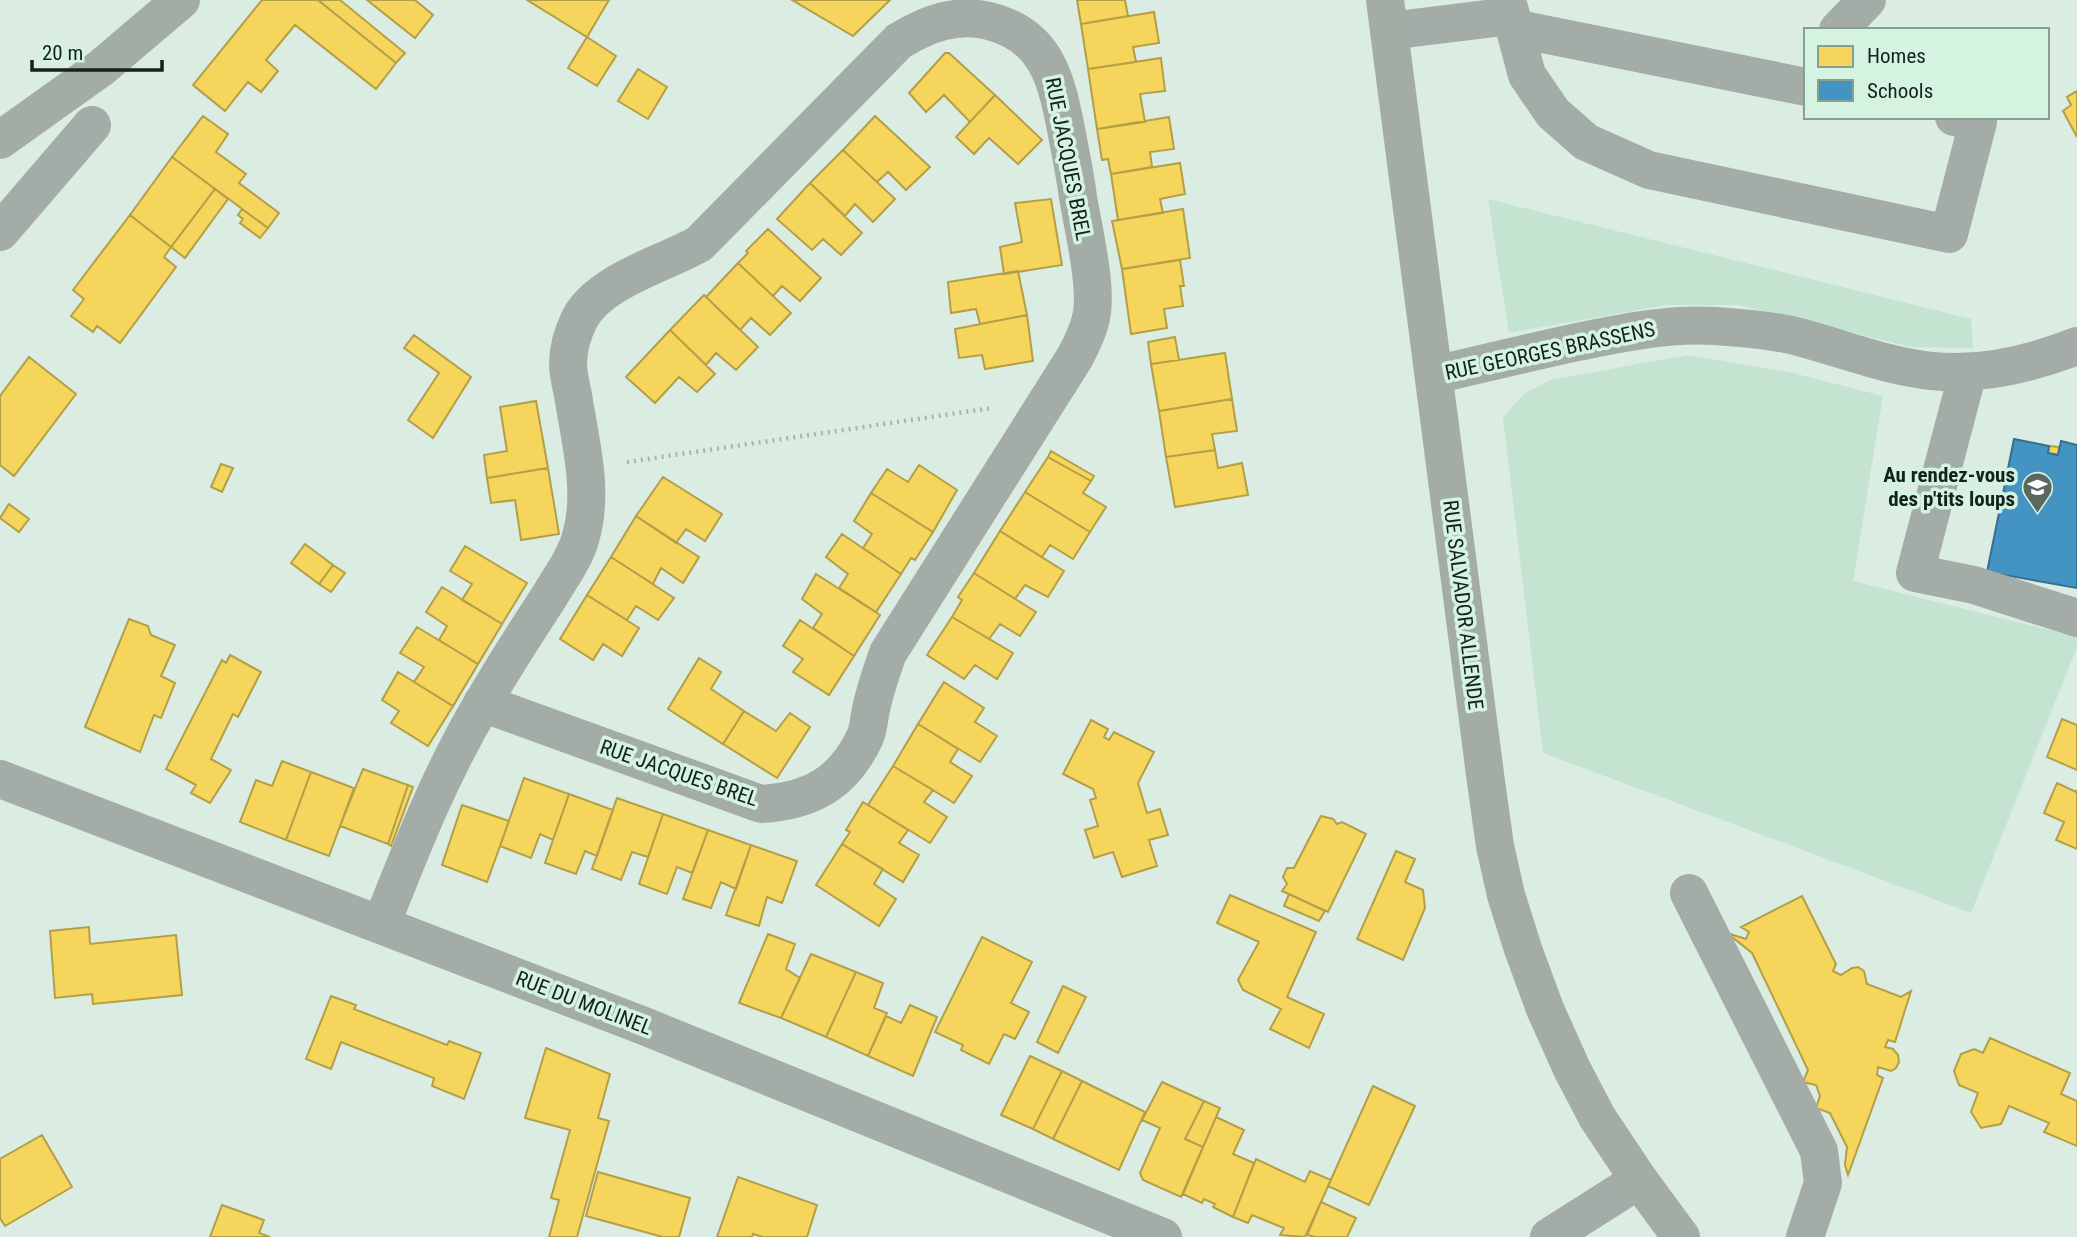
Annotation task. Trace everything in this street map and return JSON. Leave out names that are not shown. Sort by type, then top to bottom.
[{"type":"main road","points":[[0,140],[92,75],[181,0]]},
{"type":"main road","name":"RUE SALVADOR ALLENDE","points":[[1387,15],[1495,846],[1506,895],[1527,961],[1572,1069],[1597,1117],[1639,1181]]},
{"type":"main road","points":[[1639,1181],[1681,1237]]},
{"type":"street","points":[[1840,28],[1867,0]]},
{"type":"street","points":[[1387,15],[1511,15],[1797,76]]},
{"type":"street","points":[[1511,15],[1527,75],[1553,113],[1586,142],[1648,170],[1949,234],[1978,122],[1964,119]]},
{"type":"street","name":"RUE JACQUES BREL","points":[[381,925],[430,800],[452,756],[482,703],[563,573],[581,539],[587,509],[584,468],[568,364],[572,336],[582,315],[599,296],[620,281],[699,244],[899,41],[921,27],[948,19],[978,19],[1007,25],[1029,40],[1048,64],[1058,90],[1075,174],[1093,295],[1092,316],[1085,338],[888,653],[865,736],[837,778],[813,793],[788,802],[761,804],[482,703]]},
{"type":"street","points":[[0,232],[92,125]]},
{"type":"street","name":"RUE GEORGES BRASSENS","points":[[1434,375],[1623,332],[1712,326],[1797,337],[1886,363],[1933,371],[1968,372],[2004,368],[2043,359],[2077,346]]},
{"type":"street","points":[[1968,372],[1915,573],[1974,585],[2077,618]]},
{"type":"street","name":"RUE DU MOLINEL","points":[[0,779],[644,1026],[1163,1237]]},
{"type":"street","points":[[1689,893],[1819,1152],[1823,1183],[1805,1237]]},
{"type":"street","points":[[1549,1237],[1639,1181]]},
{"type":"path","points":[[584,468],[1046,400]]},
{"type":"green space","points":[[1488,199],[1971,319],[1973,348],[1911,347],[1738,305],[1667,305],[1509,333]]},
{"type":"green space","points":[[1688,355],[1789,372],[1883,396],[1853,581],[2077,637],[2077,647],[1971,913],[1543,753],[1503,417],[1524,394],[1550,380]]},
{"type":"building: Homes","points":[[262,0],[318,0],[396,63],[376,89],[295,25],[266,60],[278,71],[261,92],[248,82],[225,111],[193,85]]},
{"type":"building: Homes","points":[[318,0],[340,0],[405,53],[396,63]]},
{"type":"building: Homes","points":[[367,0],[415,0],[433,15],[415,38]]},
{"type":"building: Homes","points":[[527,0],[609,0],[587,37]]},
{"type":"building: Homes","points":[[792,0],[890,0],[853,36]]},
{"type":"building: Homes","points":[[1077,0],[1125,0],[1128,16],[1081,24]]},
{"type":"building: Homes","points":[[1154,12],[1159,43],[1133,47],[1136,62],[1088,69],[1081,24]]},
{"type":"building: Homes","points":[[587,37],[616,56],[597,86],[568,68]]},
{"type":"building: Homes","points":[[945,53],[949,53],[995,95],[970,122],[944,95],[926,112],[909,93]]},
{"type":"building: Homes","points":[[1161,58],[1165,91],[1140,94],[1145,122],[1097,129],[1088,69]]},
{"type":"building: Homes","points":[[638,69],[667,87],[648,119],[618,101]]},
{"type":"building: Homes","points":[[2077,91],[2077,137],[2063,111],[2071,105],[2067,97]]},
{"type":"building: Homes","points":[[995,95],[1042,140],[1018,164],[989,138],[974,154],[956,137]]},
{"type":"building: Homes","points":[[203,116],[228,134],[216,152],[246,174],[239,183],[279,213],[268,228],[172,157]]},
{"type":"building: Homes","points":[[875,116],[930,167],[906,190],[888,172],[877,182],[843,150]]},
{"type":"building: Homes","points":[[1169,117],[1174,149],[1150,152],[1152,167],[1111,174],[1108,159],[1102,160],[1097,129]]},
{"type":"building: Homes","points":[[843,150],[895,199],[873,222],[855,204],[845,216],[810,183]]},
{"type":"building: Homes","points":[[172,157],[215,189],[171,247],[130,215]]},
{"type":"building: Homes","points":[[1180,163],[1185,194],[1160,199],[1163,213],[1118,220],[1111,174]]},
{"type":"building: Homes","points":[[810,183],[862,233],[841,255],[823,239],[812,250],[777,219]]},
{"type":"building: Homes","points":[[215,189],[228,199],[185,258],[171,247]]},
{"type":"building: Homes","points":[[1051,199],[1062,265],[1004,274],[1000,247],[1022,242],[1015,203]]},
{"type":"building: Homes","points":[[242,209],[268,228],[260,238],[240,223],[243,219],[238,215]]},
{"type":"building: Homes","points":[[1183,209],[1190,258],[1122,269],[1112,221]]},
{"type":"building: Homes","points":[[130,215],[171,247],[164,257],[176,267],[120,343],[97,326],[93,332],[71,316],[84,299],[73,290]]},
{"type":"building: Homes","points":[[768,229],[821,278],[800,301],[782,286],[773,296],[738,263]]},
{"type":"building: Homes","points":[[1180,260],[1184,286],[1180,286],[1183,306],[1164,309],[1167,328],[1131,334],[1122,269]]},
{"type":"building: Homes","points":[[738,263],[791,313],[770,335],[751,318],[740,330],[706,297]]},
{"type":"building: Homes","points":[[1018,271],[1027,315],[980,324],[976,309],[951,313],[948,282]]},
{"type":"building: Homes","points":[[704,295],[758,347],[736,370],[716,353],[706,365],[670,330]]},
{"type":"building: Homes","points":[[1027,315],[1033,361],[985,369],[982,355],[959,358],[955,329]]},
{"type":"building: Homes","points":[[670,330],[715,374],[697,392],[679,377],[655,403],[626,377]]},
{"type":"building: Homes","points":[[414,335],[471,377],[433,438],[408,420],[439,373],[404,348]]},
{"type":"building: Homes","points":[[1175,337],[1179,360],[1151,364],[1148,342]]},
{"type":"building: Homes","points":[[1225,353],[1232,399],[1159,411],[1151,364]]},
{"type":"building: Homes","points":[[29,357],[76,394],[14,476],[0,465],[0,396]]},
{"type":"building: Homes","points":[[1232,399],[1237,431],[1212,434],[1215,450],[1166,457],[1159,411]]},
{"type":"building: Homes","points":[[536,401],[548,468],[487,478],[484,455],[507,451],[500,407]]},
{"type":"building: Homes","points":[[2049,446],[2059,447],[2058,455],[2048,453]]},
{"type":"building: Homes","points":[[1215,450],[1218,468],[1242,463],[1248,495],[1175,507],[1166,457]]},
{"type":"building: Homes","points":[[1051,451],[1094,476],[1091,481],[1048,457]]},
{"type":"building: Homes","points":[[1048,457],[1091,481],[1083,493],[1106,507],[1090,532],[1025,492]]},
{"type":"building: Homes","points":[[221,464],[233,468],[222,492],[211,487]]},
{"type":"building: Homes","points":[[919,465],[957,490],[933,532],[871,493],[887,469],[908,482]]},
{"type":"building: Homes","points":[[548,468],[559,534],[521,540],[515,500],[491,503],[487,478]]},
{"type":"building: Homes","points":[[663,477],[722,514],[705,541],[686,529],[676,543],[636,516]]},
{"type":"building: Homes","points":[[1025,492],[1090,532],[1073,559],[1050,545],[1042,557],[1000,531]]},
{"type":"building: Homes","points":[[871,493],[933,532],[915,560],[911,558],[901,574],[863,548],[872,534],[854,521]]},
{"type":"building: Homes","points":[[9,504],[29,519],[19,532],[0,518]]},
{"type":"building: Homes","points":[[636,516],[699,557],[683,583],[661,568],[653,584],[611,557]]},
{"type":"building: Homes","points":[[1000,531],[1064,571],[1048,597],[1025,585],[1015,599],[974,573]]},
{"type":"building: Homes","points":[[842,534],[901,574],[876,612],[839,588],[848,574],[826,557]]},
{"type":"building: Homes","points":[[305,544],[333,565],[319,584],[291,563]]},
{"type":"building: Homes","points":[[465,546],[527,583],[502,624],[462,600],[472,584],[450,571]]},
{"type":"building: Homes","points":[[611,557],[674,598],[658,620],[636,606],[627,620],[587,595]]},
{"type":"building: Homes","points":[[333,565],[345,573],[331,592],[319,584]]},
{"type":"building: Homes","points":[[974,573],[1036,612],[1020,636],[1000,624],[989,639],[952,617],[962,600],[958,597]]},
{"type":"building: Homes","points":[[816,574],[880,615],[854,656],[813,628],[822,614],[802,599]]},
{"type":"building: Homes","points":[[442,587],[502,624],[478,664],[439,640],[447,626],[426,612]]},
{"type":"building: Homes","points":[[587,595],[639,628],[622,656],[603,644],[593,660],[560,639]]},
{"type":"building: Homes","points":[[952,617],[1013,653],[997,679],[975,665],[964,679],[927,655]]},
{"type":"building: Homes","points":[[129,619],[148,626],[151,635],[175,645],[161,676],[175,683],[161,718],[154,715],[140,752],[85,727]]},
{"type":"building: Homes","points":[[800,620],[854,656],[829,695],[793,672],[803,659],[783,646]]},
{"type":"building: Homes","points":[[417,627],[478,664],[453,706],[414,682],[424,667],[400,653]]},
{"type":"building: Homes","points":[[230,655],[261,672],[238,717],[233,714],[211,759],[231,770],[210,803],[191,793],[196,785],[166,769],[222,660],[226,663]]},
{"type":"building: Homes","points":[[699,658],[721,672],[711,689],[744,711],[723,744],[668,709]]},
{"type":"building: Homes","points":[[398,672],[453,706],[428,746],[391,723],[399,711],[382,700]]},
{"type":"building: Homes","points":[[944,682],[984,708],[975,722],[997,736],[980,762],[918,724]]},
{"type":"building: Homes","points":[[744,711],[776,731],[790,713],[810,727],[777,778],[723,744]]},
{"type":"building: Homes","points":[[2062,719],[2077,725],[2077,770],[2047,757]]},
{"type":"building: Homes","points":[[1091,720],[1108,729],[1104,737],[1109,740],[1114,732],[1154,752],[1138,783],[1147,813],[1160,809],[1168,835],[1149,840],[1157,866],[1122,877],[1113,852],[1094,858],[1085,830],[1098,826],[1090,800],[1096,798],[1093,789],[1063,774]]},
{"type":"building: Homes","points":[[918,724],[958,749],[950,762],[972,776],[954,803],[893,766]]},
{"type":"building: Homes","points":[[282,761],[311,772],[286,840],[240,822],[256,780],[272,786]]},
{"type":"building: Homes","points":[[893,766],[933,790],[924,802],[947,817],[930,843],[868,805]]},
{"type":"building: Homes","points":[[363,769],[408,785],[388,844],[340,826]]},
{"type":"building: Homes","points":[[311,772],[354,788],[329,856],[286,840]]},
{"type":"building: Homes","points":[[524,778],[569,794],[553,840],[540,834],[531,858],[500,846]]},
{"type":"building: Homes","points":[[2057,783],[2076,792],[2077,790],[2077,849],[2056,840],[2064,822],[2044,813]]},
{"type":"building: Homes","points":[[408,785],[413,787],[391,846],[388,844]]},
{"type":"building: Homes","points":[[569,794],[613,810],[597,856],[585,851],[576,874],[545,863]]},
{"type":"building: Homes","points":[[617,798],[663,814],[648,857],[632,852],[621,880],[592,869]]},
{"type":"building: Homes","points":[[863,802],[908,830],[899,843],[919,855],[903,882],[842,844],[850,832],[846,830]]},
{"type":"building: Homes","points":[[462,805],[509,821],[487,882],[442,865]]},
{"type":"building: Homes","points":[[663,814],[708,830],[692,873],[677,867],[667,894],[639,884]]},
{"type":"building: Homes","points":[[1321,816],[1333,819],[1337,824],[1342,822],[1366,834],[1328,912],[1282,891],[1287,884],[1283,877],[1287,868],[1294,868]]},
{"type":"building: Homes","points":[[708,830],[751,845],[736,889],[721,882],[711,908],[683,899]]},
{"type":"building: Homes","points":[[842,844],[883,869],[874,884],[896,899],[879,926],[816,885]]},
{"type":"building: Homes","points":[[751,845],[797,861],[782,903],[767,897],[759,926],[726,915]]},
{"type":"building: Homes","points":[[1396,851],[1415,859],[1405,882],[1423,890],[1425,908],[1403,960],[1357,939]]},
{"type":"building: Homes","points":[[1289,894],[1325,911],[1319,921],[1284,906]]},
{"type":"building: Homes","points":[[1230,895],[1316,932],[1287,997],[1324,1014],[1309,1048],[1270,1029],[1281,1009],[1243,990],[1238,980],[1259,942],[1217,923]]},
{"type":"building: Homes","points":[[1802,896],[1836,964],[1833,971],[1841,975],[1858,967],[1864,971],[1867,984],[1901,997],[1911,991],[1895,1042],[1888,1040],[1885,1047],[1893,1049],[1899,1062],[1891,1071],[1878,1067],[1877,1075],[1883,1078],[1848,1175],[1845,1165],[1847,1147],[1830,1113],[1816,1108],[1820,1096],[1816,1085],[1803,1082],[1808,1070],[1752,953],[1727,933],[1746,939],[1749,932],[1741,927]]},
{"type":"building: Homes","points":[[89,927],[90,944],[176,935],[182,995],[93,1004],[92,994],[55,998],[50,931]]},
{"type":"building: Homes","points":[[768,934],[795,944],[786,969],[800,978],[781,1018],[739,1003]]},
{"type":"building: Homes","points":[[982,937],[1032,962],[1011,1003],[1029,1012],[1015,1039],[1004,1034],[989,1064],[961,1050],[963,1045],[935,1032]]},
{"type":"building: Homes","points":[[811,954],[856,972],[826,1037],[781,1018]]},
{"type":"building: Homes","points":[[856,972],[883,983],[874,1008],[887,1013],[868,1056],[826,1037]]},
{"type":"building: Homes","points":[[1063,986],[1086,997],[1058,1053],[1037,1042]]},
{"type":"building: Homes","points":[[331,996],[356,1005],[354,1009],[447,1045],[449,1041],[481,1053],[464,1099],[432,1086],[434,1078],[341,1042],[331,1069],[306,1059]]},
{"type":"building: Homes","points":[[910,1005],[937,1017],[913,1076],[868,1056],[886,1016],[901,1023]]},
{"type":"building: Homes","points":[[1990,1038],[2070,1073],[2061,1094],[2077,1101],[2077,1146],[2044,1132],[2049,1123],[2009,1106],[2001,1124],[1981,1128],[1971,1112],[1978,1093],[1959,1085],[1954,1071],[1961,1054],[1974,1049],[1983,1053]]},
{"type":"building: Homes","points":[[546,1048],[610,1074],[598,1118],[609,1121],[577,1237],[549,1237],[559,1200],[551,1198],[570,1130],[525,1118]]},
{"type":"building: Homes","points":[[1030,1056],[1062,1071],[1033,1129],[1001,1115]]},
{"type":"building: Homes","points":[[1062,1071],[1082,1081],[1053,1139],[1033,1129]]},
{"type":"building: Homes","points":[[1082,1081],[1145,1112],[1119,1170],[1053,1139]]},
{"type":"building: Homes","points":[[1162,1082],[1204,1101],[1185,1139],[1203,1147],[1181,1197],[1143,1180],[1140,1173],[1160,1128],[1142,1120]]},
{"type":"building: Homes","points":[[1373,1086],[1415,1106],[1369,1205],[1328,1186]]},
{"type":"building: Homes","points":[[1204,1101],[1220,1108],[1203,1147],[1185,1139]]},
{"type":"building: Homes","points":[[1216,1117],[1244,1130],[1233,1154],[1254,1163],[1233,1217],[1213,1207],[1215,1204],[1204,1199],[1202,1203],[1183,1194]]},
{"type":"building: Homes","points":[[42,1135],[72,1187],[5,1226],[0,1218],[0,1159]]},
{"type":"building: Homes","points":[[1256,1159],[1305,1182],[1310,1171],[1331,1180],[1305,1237],[1280,1235],[1284,1228],[1252,1215],[1248,1223],[1233,1217]]},
{"type":"building: Homes","points":[[598,1172],[690,1198],[679,1237],[663,1237],[586,1216]]},
{"type":"building: Homes","points":[[738,1177],[817,1205],[807,1237],[763,1237],[753,1234],[752,1237],[717,1237]]},
{"type":"building: Homes","points":[[1321,1202],[1356,1218],[1347,1237],[1307,1235]]},
{"type":"building: Homes","points":[[222,1205],[264,1220],[259,1233],[270,1237],[210,1237]]},
{"type":"building: Schools","name":"Au rendez-vous des p'tits loups","points":[[2014,439],[2049,446],[2048,453],[2058,455],[2061,441],[2077,445],[2077,588],[1987,572]]},
{"type":"place","name":"Au rendez-vous des p'tits loups","points":[[2038,514]]}]
